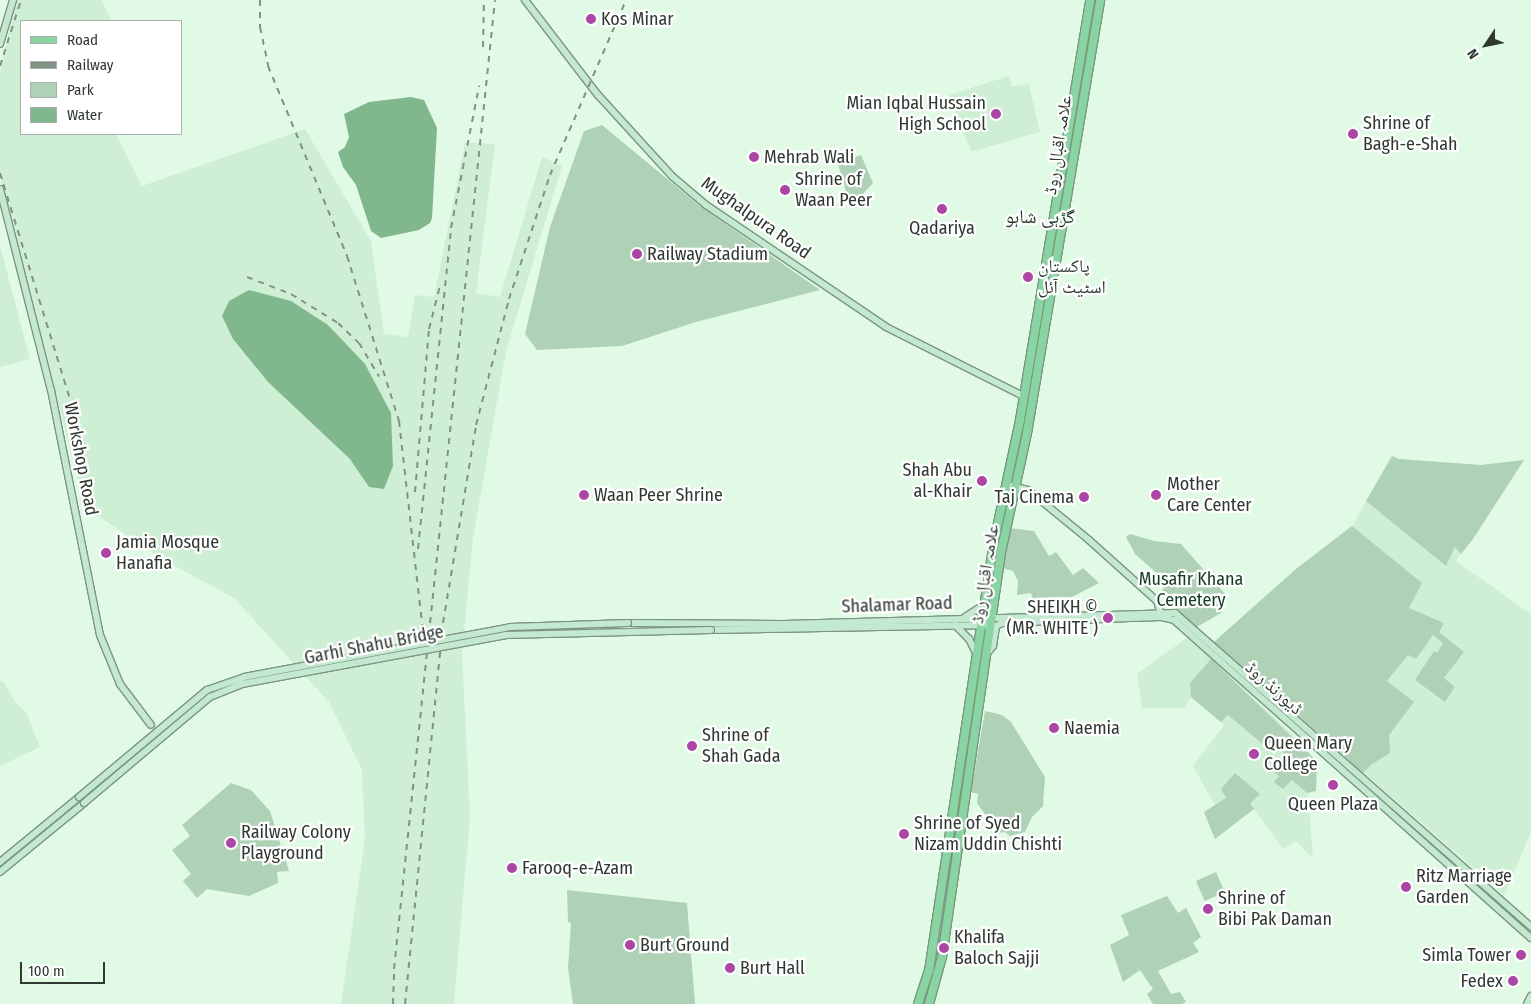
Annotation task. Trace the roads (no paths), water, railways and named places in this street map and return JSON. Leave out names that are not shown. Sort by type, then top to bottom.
[{"type":"main road","points":[[0,44],[13,0]]},
{"type":"main road","name":"Mughalpura Road","points":[[525,0],[610,108],[673,177],[706,205],[886,326],[1023,396]]},
{"type":"main road","name":"علامہ اقبال روڈ","points":[[918,1004],[929,971],[995,537],[1008,484],[1090,0]]},
{"type":"main road","name":"علامہ اقبال روڈ","points":[[928,1004],[942,957],[993,621],[1002,548],[1016,487],[1100,0]]},
{"type":"main road","name":"Workshop Road","points":[[0,189],[52,390],[100,635],[120,684],[151,725]]},
{"type":"main road","points":[[1042,278],[1052,279]]},
{"type":"main road","name":"ڈیورنڈ روڈ","points":[[1008,484],[1033,494],[1089,540],[1158,601],[1161,614]]},
{"type":"main road","points":[[964,618],[985,604]]},
{"type":"main road","name":"ڈیورنڈ روڈ","points":[[1175,613],[1531,927]]},
{"type":"main road","name":"Shalamar Road","points":[[711,630],[955,625],[982,621],[1175,613]]},
{"type":"main road","name":"ڈیورنڈ روڈ","points":[[988,652],[993,646],[996,626],[1002,623],[1161,614],[1174,620],[1531,938]]},
{"type":"main road","name":"Shalamar Road","points":[[628,623],[710,622],[784,624],[964,618],[982,621]]},
{"type":"main road","name":"Garhi Shahu Bridge","points":[[0,862],[207,690],[244,677],[510,627],[628,623]]},
{"type":"main road","points":[[955,625],[969,639],[978,656]]},
{"type":"main road","name":"Garhi Shahu Bridge","points":[[0,872],[210,697],[242,684],[506,635],[711,630]]},
{"type":"main road","points":[[968,717],[978,717]]},
{"type":"main road","points":[[1527,1004],[1531,996]]},
{"type":"water","points":[[411,97],[424,100],[437,128],[432,218],[430,223],[419,230],[381,238],[371,231],[356,185],[343,167],[338,152],[345,147],[349,137],[344,114],[369,102]]},
{"type":"water","points":[[249,290],[291,301],[328,325],[365,364],[391,413],[393,466],[384,489],[369,487],[350,459],[268,382],[233,339],[222,316],[229,301]]},
{"type":"railway","points":[[0,66],[21,0]]},
{"type":"railway","points":[[260,0],[260,27],[268,66],[347,256],[399,421],[424,641]]},
{"type":"railway","points":[[483,47],[484,0]]},
{"type":"railway","points":[[393,1004],[394,969],[495,0]]},
{"type":"railway","points":[[405,1004],[443,623],[476,425],[509,299],[550,175],[626,0]]},
{"type":"railway","points":[[418,549],[451,228],[479,86]]},
{"type":"railway","points":[[0,173],[86,450]]},
{"type":"railway","points":[[247,277],[291,294],[338,323],[359,343],[379,376]]},
{"type":"railway","points":[[415,492],[429,329],[440,286]]},
{"type":"place","name":"Kos Minar","points":[[591,19]]},
{"type":"place","name":"Mian Iqbal Hussain High School","points":[[996,114]]},
{"type":"place","name":"Shrine of Bagh-e-Shah","points":[[1353,134]]},
{"type":"place","name":"Mehrab Wali","points":[[754,157]]},
{"type":"place","name":"Shrine of Waan Peer","points":[[785,190]]},
{"type":"place","name":"Qadariya","points":[[942,209]]},
{"type":"place","name":"Railway Stadium","points":[[637,254]]},
{"type":"place","name":"پاکستان اسٹیٹ آئل","points":[[1028,277]]},
{"type":"place","name":"Shah Abu al-Khair","points":[[982,481]]},
{"type":"place","name":"Waan Peer Shrine","points":[[584,495]]},
{"type":"place","name":"Mother Care Center","points":[[1156,495]]},
{"type":"place","name":"Taj Cinema","points":[[1084,497]]},
{"type":"place","name":"Jamia Mosque Hanafia","points":[[106,553]]},
{"type":"place","name":"SHEIKH © (MR. WHITE )","points":[[1108,618]]},
{"type":"place","name":"Naemia","points":[[1054,728]]},
{"type":"place","name":"Shrine of Shah Gada","points":[[692,746]]},
{"type":"place","name":"Queen Mary College","points":[[1254,754]]},
{"type":"place","name":"Queen Plaza","points":[[1333,785]]},
{"type":"place","name":"Shrine of Syed Nizam Uddin Chishti","points":[[904,834]]},
{"type":"place","name":"Railway Colony Playground","points":[[231,843]]},
{"type":"place","name":"Farooq-e-Azam","points":[[512,868]]},
{"type":"place","name":"Ritz Marriage Garden","points":[[1406,887]]},
{"type":"place","name":"Shrine of Bibi Pak Daman","points":[[1208,909]]},
{"type":"place","name":"Burt Ground","points":[[630,945]]},
{"type":"place","name":"Khalifa Baloch Sajji","points":[[944,948]]},
{"type":"place","name":"Simla Tower","points":[[1521,955]]},
{"type":"place","name":"Burt Hall","points":[[730,968]]},
{"type":"place","name":"Fedex","points":[[1513,981]]},
{"type":"district","name":"گڑہی شاہو","points":[[1040,217]]},
{"type":"park label","name":"Musafir Khana Cemetery","points":[[1191,590]]}]
